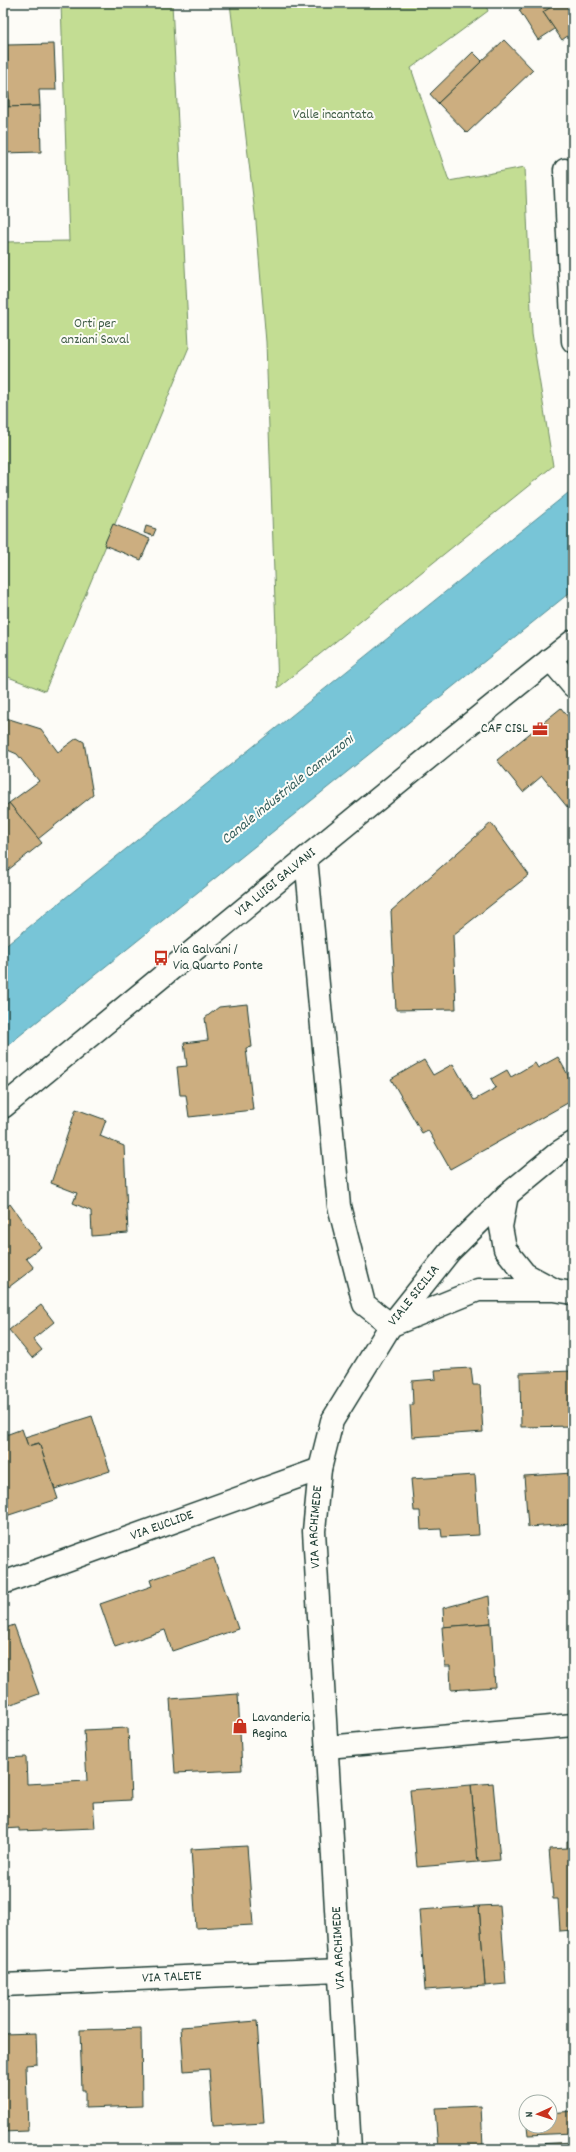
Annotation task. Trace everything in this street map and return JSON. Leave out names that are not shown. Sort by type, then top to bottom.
[{"type":"street","points":[[565,170],[573,341]]},
{"type":"street","name":"VIA LUIGI GALVANI","points":[[3,1107],[573,641]]},
{"type":"street","points":[[550,660],[573,686]]},
{"type":"street","points":[[306,858],[339,1206],[364,1304],[391,1325]]},
{"type":"street","name":"VIALE SICILIA","points":[[391,1325],[450,1251],[506,1195],[559,1152],[573,1143]]},
{"type":"street","name":"VIALE SICILIA","points":[[506,1195],[501,1227],[505,1249],[525,1274],[563,1291]]},
{"type":"street","name":"VIALE SICILIA","points":[[391,1325],[478,1290],[563,1291]]},
{"type":"street","name":"VIA ARCHIMEDE","points":[[350,2149],[314,1531],[320,1469],[332,1421],[391,1325]]},
{"type":"street","name":"VIA EUCLIDE","points":[[3,1583],[320,1469]]},
{"type":"street","points":[[327,1746],[573,1725]]},
{"type":"street","name":"VIA TALETE","points":[[3,1985],[340,1970]]},
{"type":"green space","name":"Orti per anziani Saval","points":[[61,3],[172,3],[189,347],[45,691],[3,675],[3,242],[69,241]]},
{"type":"green space","name":"Valle incantata","points":[[230,3],[485,3],[488,11],[411,68],[449,181],[525,167],[532,334],[553,466],[278,688],[266,342],[256,222]]},
{"type":"water","name":"Canale industriale Camuzzoni","points":[[573,489],[573,590],[3,1049],[3,948]]},
{"type":"building","points":[[531,3],[548,3],[551,8],[543,12],[555,29],[538,40],[519,10]]},
{"type":"building","points":[[558,3],[573,3],[573,32],[562,40],[543,12]]},
{"type":"building","points":[[3,25],[6,25],[8,73],[3,74]]},
{"type":"building","points":[[504,40],[533,70],[467,133],[438,103]]},
{"type":"building","points":[[54,44],[56,90],[39,90],[40,106],[9,107],[7,45]]},
{"type":"building","points":[[473,52],[482,61],[438,103],[430,94]]},
{"type":"building","points":[[8,73],[9,107],[3,107],[3,74]]},
{"type":"building","points":[[40,106],[41,152],[3,153],[3,107]]},
{"type":"building","points":[[113,524],[150,539],[141,560],[104,545]]},
{"type":"building","points":[[146,526],[156,529],[153,536],[144,533]]},
{"type":"building","points":[[561,708],[573,723],[573,804],[568,808],[542,776],[523,792],[497,760]]},
{"type":"building","points":[[3,717],[41,729],[58,752],[77,738],[84,742],[93,795],[38,839],[9,803],[39,781],[17,754],[3,748]]},
{"type":"building","points":[[9,803],[42,843],[3,874],[3,808]]},
{"type":"building","points":[[491,823],[529,875],[453,935],[456,1009],[396,1010],[391,911]]},
{"type":"building","points":[[247,1004],[252,1047],[246,1048],[253,1110],[189,1117],[186,1095],[180,1095],[177,1067],[187,1066],[184,1043],[208,1040],[205,1018],[219,1007]]},
{"type":"building","points":[[558,1057],[573,1084],[573,1100],[450,1169],[428,1130],[422,1133],[391,1079],[424,1060],[433,1075],[453,1064],[474,1100],[496,1088],[491,1079],[507,1070],[511,1077],[535,1063],[538,1068]]},
{"type":"building","points":[[76,1109],[106,1120],[100,1136],[124,1146],[128,1233],[92,1236],[91,1211],[73,1203],[77,1193],[51,1183]]},
{"type":"building","points":[[10,1204],[41,1247],[26,1258],[34,1268],[9,1287],[3,1279],[3,1210]]},
{"type":"building","points":[[41,1305],[54,1322],[33,1339],[42,1350],[32,1358],[9,1330]]},
{"type":"building","points":[[471,1368],[473,1385],[480,1385],[483,1432],[412,1437],[410,1405],[413,1405],[412,1381],[436,1379],[435,1370]]},
{"type":"building","points":[[573,1371],[573,1426],[521,1427],[520,1373]]},
{"type":"building","points":[[92,1416],[110,1471],[55,1489],[39,1443],[28,1446],[25,1437]]},
{"type":"building","points":[[22,1429],[28,1446],[39,1443],[58,1499],[3,1517],[3,1436]]},
{"type":"building","points":[[573,1473],[573,1524],[528,1527],[524,1476]]},
{"type":"building","points":[[475,1475],[479,1535],[442,1537],[441,1529],[421,1530],[420,1511],[414,1511],[411,1479]]},
{"type":"building","points":[[214,1558],[238,1629],[172,1651],[165,1630],[115,1647],[100,1604],[152,1586],[150,1580]]},
{"type":"building","points":[[489,1596],[491,1623],[444,1627],[443,1608]]},
{"type":"building","points":[[491,1623],[495,1687],[451,1690],[450,1666],[445,1666],[442,1627]]},
{"type":"building","points":[[14,1625],[39,1694],[3,1707],[3,1629]]},
{"type":"building","points":[[238,1694],[242,1770],[175,1773],[170,1699]]},
{"type":"building","points":[[128,1728],[131,1800],[93,1802],[95,1828],[19,1831],[19,1828],[3,1829],[3,1758],[26,1757],[27,1784],[87,1781],[84,1730]]},
{"type":"building","points":[[493,1783],[500,1860],[478,1862],[471,1785]]},
{"type":"building","points":[[471,1785],[478,1862],[417,1867],[410,1790]]},
{"type":"building","points":[[567,1841],[573,1841],[573,1930],[560,1931],[558,1899],[553,1899],[549,1849],[567,1848]]},
{"type":"building","points":[[247,1846],[253,1925],[196,1928],[191,1849]]},
{"type":"building","points":[[500,1905],[506,1984],[485,1986],[479,1906]]},
{"type":"building","points":[[479,1906],[485,1986],[425,1990],[419,1910]]},
{"type":"building","points":[[257,2021],[264,2123],[213,2126],[209,2069],[184,2071],[181,2027]]},
{"type":"building","points":[[141,2028],[142,2106],[85,2108],[85,2090],[82,2090],[80,2030]]},
{"type":"building","points":[[36,2033],[37,2064],[26,2065],[28,2131],[3,2132],[3,2034]]},
{"type":"building","points":[[481,2106],[483,2147],[573,2142],[573,2149],[438,2149],[435,2108]]},
{"type":"building","points":[[573,2111],[573,2133],[558,2134],[558,2112]]},
{"type":"building","points":[[528,2134],[550,2134],[528,2135]]},
{"type":"place","name":"CAF CISL","points":[[540,729]]},
{"type":"place","name":"Via Galvani / Via Quarto Ponte","points":[[161,958]]},
{"type":"place","name":"Lavanderia Regina","points":[[240,1726]]}]
